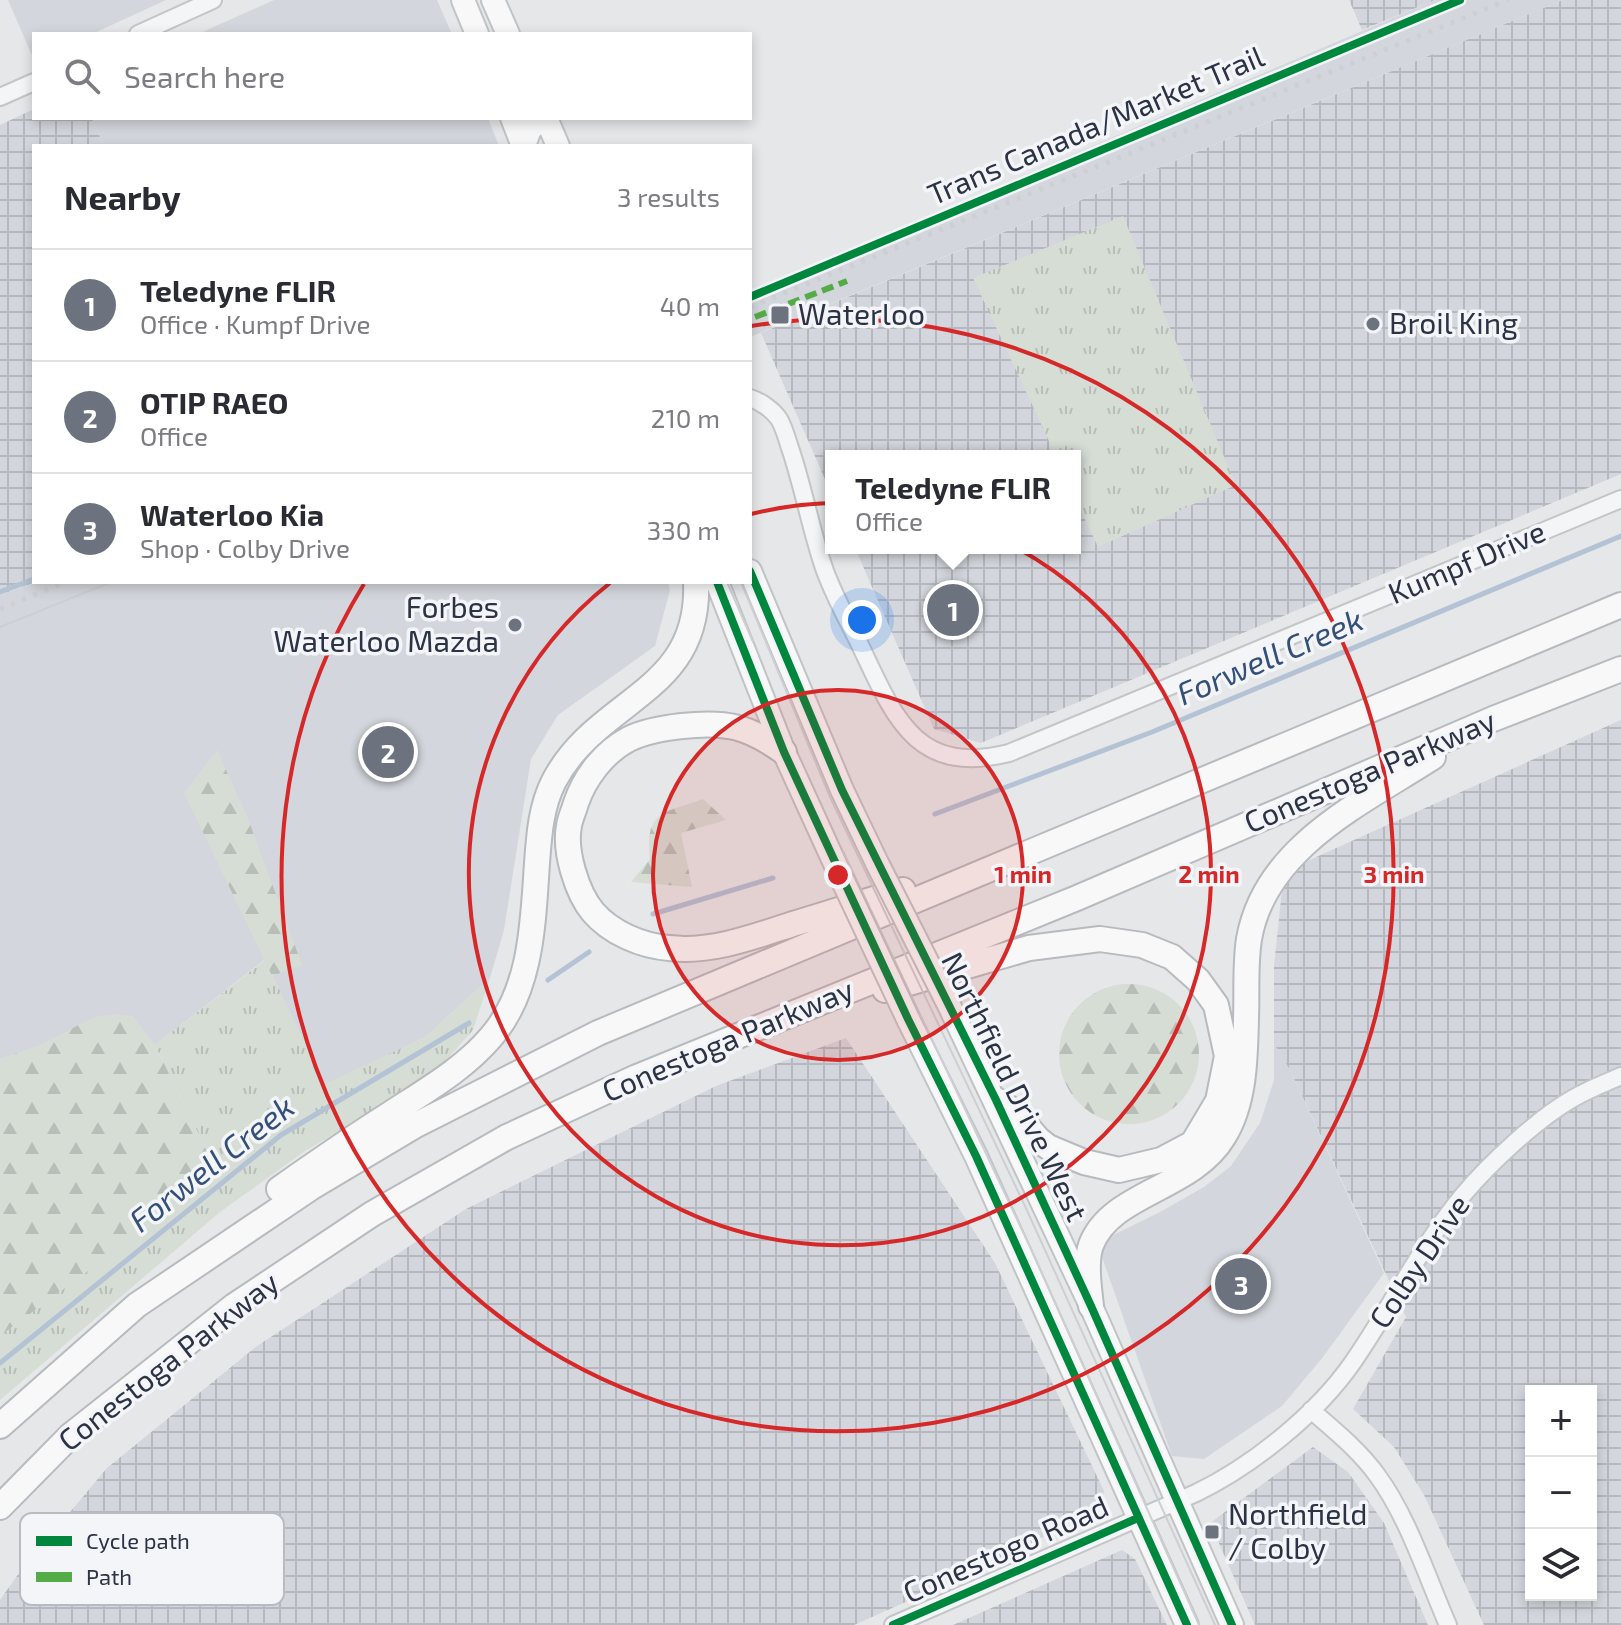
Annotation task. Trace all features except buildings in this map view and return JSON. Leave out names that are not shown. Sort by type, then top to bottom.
[{"type":"highway","points":[[191,1267],[237,1219],[338,1147],[452,1074],[492,1037],[518,991],[531,938],[539,833],[543,809],[554,780],[592,731],[664,676],[680,655],[692,632],[697,606],[696,584]]},
{"type":"highway","name":"Conestoga Parkway","points":[[0,1426],[137,1305],[312,1187],[416,1125],[598,1033],[1621,605]]},
{"type":"highway","name":"Conestoga Parkway","points":[[0,1507],[70,1436],[234,1306],[372,1214],[507,1137],[637,1077],[1077,898],[1493,719],[1621,669]]},
{"type":"highway","points":[[1091,1306],[1090,1248],[1102,1224],[1119,1209],[1161,1189],[1200,1164],[1223,1139],[1235,1116],[1244,1066],[1249,938],[1265,892],[1292,854],[1328,825],[1493,719]]},
{"type":"highway","points":[[784,752],[744,727],[702,724],[662,728],[628,740],[597,764],[581,790],[568,828],[568,850],[573,873],[593,911],[626,936],[647,944],[704,949],[1039,848]]},
{"type":"highway","points":[[756,1028],[1029,948],[1100,939],[1142,945],[1172,957],[1198,980],[1216,1005],[1227,1056],[1218,1101],[1193,1143],[1161,1160],[1119,1170],[1084,1162],[1048,1147],[1015,1112],[996,1100]]},
{"type":"main road","points":[[463,0],[476,32]]},
{"type":"main road","points":[[493,0],[507,32]]},
{"type":"main road","points":[[513,120],[523,144]]},
{"type":"main road","points":[[525,144],[530,129],[542,120]]},
{"type":"main road","points":[[546,120],[557,144]]},
{"type":"main road","name":"Northfield Drive West","points":[[752,576],[842,790],[996,1100],[1232,1625]]},
{"type":"main road","points":[[718,584],[784,752],[908,1019],[976,1156],[1187,1625]]},
{"type":"street","points":[[142,32],[213,0]]},
{"type":"street","points":[[0,97],[32,83]]},
{"type":"street","name":"Kumpf Drive","points":[[752,399],[778,418],[799,475],[824,568],[882,691],[907,732],[928,748],[953,758],[986,759],[1009,753],[1621,499]]},
{"type":"street","name":"Colby Drive","points":[[1138,1518],[1216,1483],[1266,1448],[1311,1410],[1352,1364],[1429,1240],[1464,1194],[1514,1144],[1570,1100],[1621,1076]]},
{"type":"street","points":[[1311,1410],[1358,1453],[1393,1498],[1448,1625]]},
{"type":"street","name":"Conestogo Road","points":[[893,1625],[1138,1518]]},
{"type":"shaded area","points":[[8,0],[166,0],[96,32],[32,32],[32,55]]},
{"type":"shaded area","points":[[274,0],[437,0],[451,32],[202,32]]},
{"type":"shaded area","points":[[1349,0],[1435,0],[1362,30]]},
{"type":"shaded area","points":[[1435,0],[1563,0],[752,336],[752,291]]},
{"type":"shaded area","points":[[1563,0],[1621,0],[1621,474],[981,743],[934,729],[858,554],[1081,554],[1081,450],[825,450],[825,479],[761,333]]},
{"type":"shaded area","points":[[32,110],[32,120],[93,120],[103,144],[32,144],[32,583],[0,595],[0,125]]},
{"type":"shaded area","points":[[93,120],[489,120],[498,144],[103,144]]},
{"type":"shaded area","points":[[32,583],[668,584],[670,590],[655,646],[558,715],[531,759],[504,930],[490,978],[425,1037],[325,1085],[264,960],[155,1045],[133,1017],[0,1059],[0,595]]},
{"type":"shaded area","points":[[1621,720],[1621,1625],[1484,1625],[1424,1495],[1394,1447],[1353,1409],[1406,1317],[1290,1070],[1274,1044],[1274,966],[1282,890],[1305,862]]},
{"type":"shaded area","points":[[846,1038],[995,1263],[1104,1491],[1101,1508],[973,1572],[854,1625],[0,1625],[0,1600],[20,1572],[20,1605],[284,1605],[284,1513],[69,1513],[107,1468],[257,1346],[466,1209],[716,1086]]},
{"type":"shaded area","points":[[1274,1044],[1290,1070],[1384,1273],[1323,1357],[1282,1406],[1204,1459],[1172,1456],[1097,1243],[1204,1187],[1231,1166],[1260,1123],[1274,1080]]},
{"type":"shaded area","points":[[1313,1447],[1348,1472],[1384,1523],[1428,1625],[1255,1625],[1210,1523]]},
{"type":"shaded area","points":[[1122,1550],[1135,1559],[1167,1625],[953,1625]]},
{"type":"green space","points":[[1123,216],[1236,485],[1098,547],[1081,511],[1081,450],[1053,450],[973,278]]},
{"type":"green space","points":[[217,750],[247,816],[302,965],[272,976],[184,793]]},
{"type":"green space","points":[[703,799],[726,820],[681,833],[692,887],[631,882],[650,859],[650,831],[660,816]]},
{"type":"green space","points":[[265,960],[325,1084],[425,1037],[490,978],[473,1030],[439,1068],[305,1151],[220,1212],[0,1400],[0,1336],[218,1174],[155,1045]]},
{"type":"green space","points":[[1129,984],[1156,990],[1178,1005],[1193,1027],[1199,1054],[1193,1081],[1178,1103],[1156,1118],[1129,1124],[1102,1118],[1080,1103],[1065,1081],[1059,1054],[1065,1027],[1080,1005],[1102,990]]},
{"type":"green space","points":[[115,1014],[133,1016],[155,1045],[218,1174],[0,1336],[0,1059],[40,1045],[94,1017]]},
{"type":"waterway","name":"Forwell Creek","points":[[935,814],[1152,732],[1621,536]]},
{"type":"waterway","points":[[0,592],[32,580]]},
{"type":"waterway","name":"Forwell Creek","points":[[653,914],[773,878]]},
{"type":"waterway","name":"Forwell Creek","points":[[548,980],[589,952]]},
{"type":"waterway","name":"Forwell Creek","points":[[0,1363],[281,1135],[469,1023]]},
{"type":"tram line","points":[[0,627],[106,584]]},
{"type":"tram line","points":[[728,584],[753,642]]},
{"type":"tram line","points":[[742,584],[830,797],[1025,1206],[1215,1625]]},
{"type":"tram line","points":[[843,851],[1031,1249],[1199,1625]]},
{"type":"railway","points":[[752,306],[1508,0]]},
{"type":"railway","points":[[0,609],[61,584]]},
{"type":"marked path","points":[[755,317],[847,281]]},
{"type":"cycle path","name":"Trans Canada/Market Trail","points":[[752,296],[1460,0]]},
{"type":"cycle path","points":[[752,576],[842,790],[996,1100],[1232,1625]]},
{"type":"cycle path","points":[[718,584],[784,752],[908,1019],[976,1156],[1187,1625]]},
{"type":"cycle path","points":[[893,1625],[1138,1518]]},
{"type":"place","name":"Waterloo","points":[[780,315]]},
{"type":"place","name":"Broil King","points":[[1373,324]]},
{"type":"place","name":"Teledyne FLIR","points":[[953,610]]},
{"type":"place","name":"Forbes Waterloo Mazda","points":[[515,625]]},
{"type":"place","name":"OTIP RAEO","points":[[388,752]]},
{"type":"place","name":"Waterloo Kia","points":[[1241,1284]]},
{"type":"place","name":"Northfield / Colby","points":[[1212,1532]]}]
